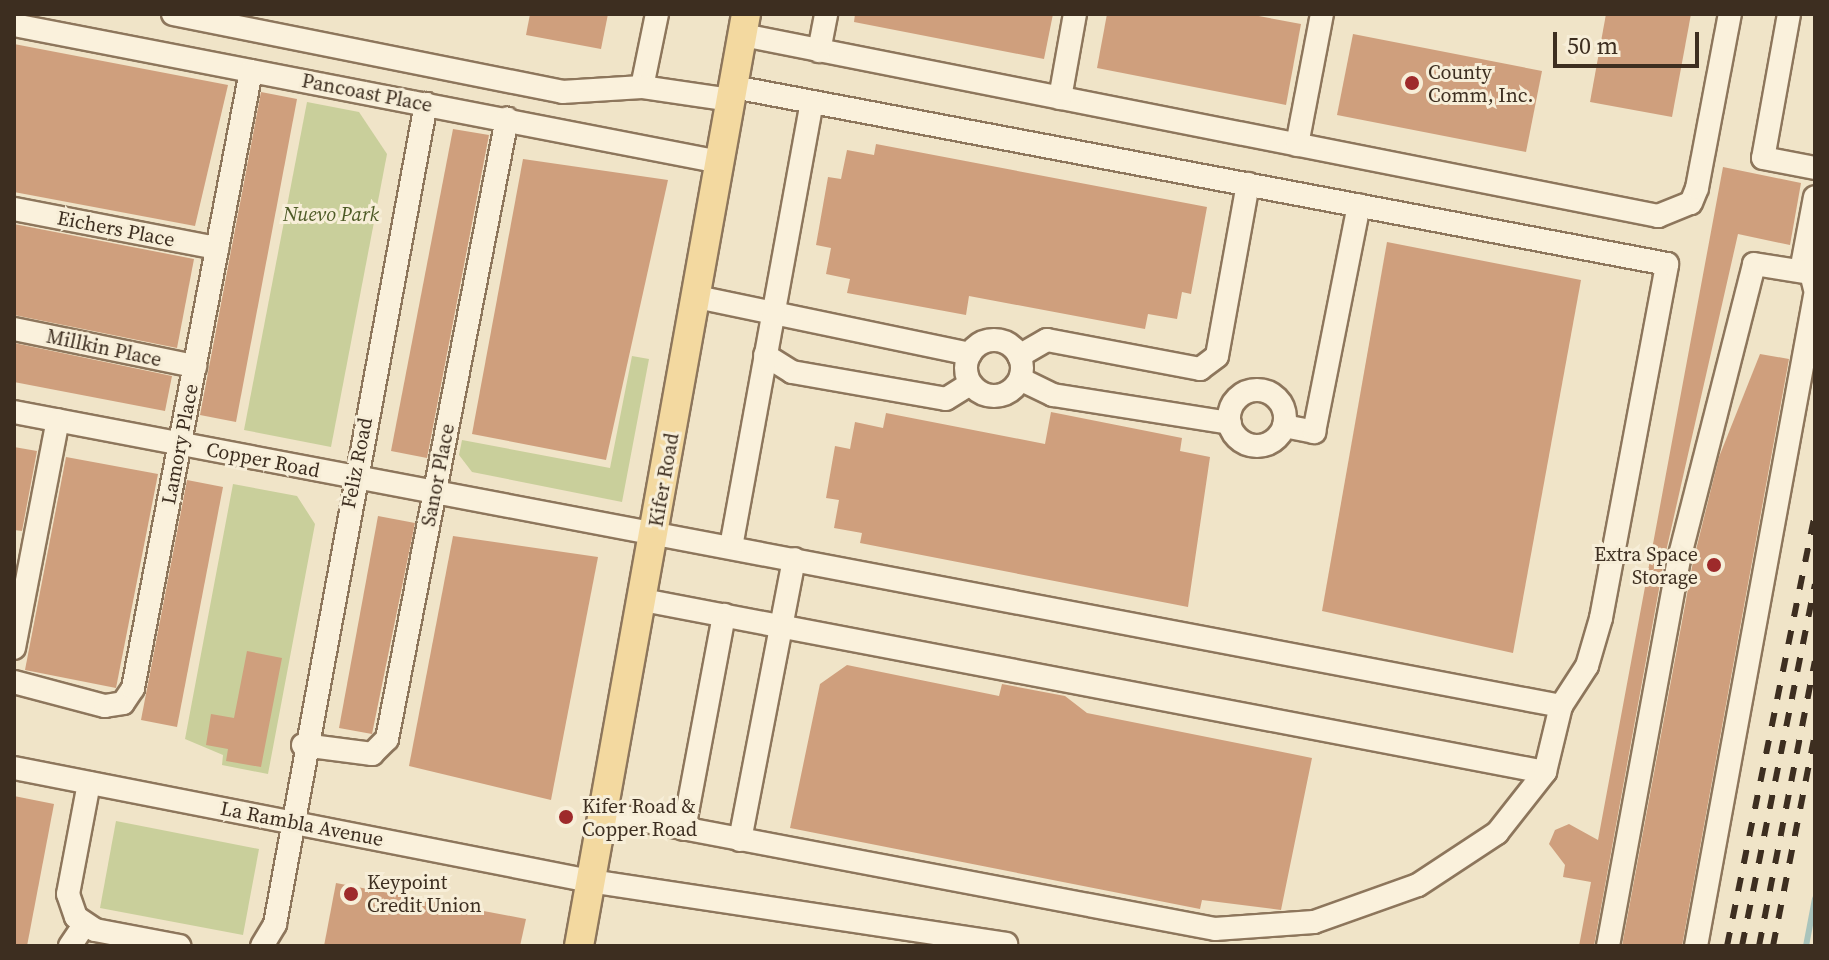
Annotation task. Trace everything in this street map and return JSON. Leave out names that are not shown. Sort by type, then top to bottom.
[{"type":"main road","name":"Kifer Road","points":[[579,946],[744,25]]},
{"type":"street","points":[[173,14],[562,92],[642,87],[812,102],[1667,264],[1601,618],[1587,666],[1561,706],[1545,772],[1497,833],[1418,885],[1365,908],[1261,930],[1168,922],[603,813]]},
{"type":"street","points":[[642,87],[657,14]]},
{"type":"street","points":[[819,51],[826,14]]},
{"type":"street","points":[[1060,98],[1075,14]]},
{"type":"street","points":[[1297,145],[1322,14]]},
{"type":"street","points":[[744,25],[819,51],[1658,216],[1678,212],[1697,188],[1730,14]]},
{"type":"street","points":[[1789,14],[1763,158],[1815,168]]},
{"type":"street","name":"Pancoast Place","points":[[14,25],[720,162]]},
{"type":"street","name":"Lamory Place","points":[[14,682],[105,706],[129,697],[251,71]]},
{"type":"street","points":[[731,547],[812,102]]},
{"type":"street","name":"Feliz Road","points":[[262,946],[275,924],[294,823],[303,745],[426,104]]},
{"type":"street","name":"Sanor Place","points":[[303,745],[372,754],[387,739],[507,119]]},
{"type":"street","points":[[1019,356],[1047,340],[1200,369],[1217,356],[1248,184]]},
{"type":"street","points":[[1608,946],[1679,559],[1754,264],[1808,280],[1815,197]]},
{"type":"street","points":[[1284,426],[1314,432],[1359,205]]},
{"type":"street","name":"Eichers Place","points":[[14,209],[217,248]]},
{"type":"street","points":[[1696,946],[1815,296]]},
{"type":"street","points":[[697,297],[970,354],[999,341],[1019,356]]},
{"type":"street","name":"Millkin Place","points":[[14,329],[195,366]]},
{"type":"street","points":[[970,354],[970,384]]},
{"type":"street","points":[[765,355],[792,372],[946,399],[970,384]]},
{"type":"street","points":[[970,384],[1002,396],[1020,379],[1019,356]]},
{"type":"street","points":[[1020,379],[1053,395],[1230,423]]},
{"type":"street","points":[[1256,390],[1279,401],[1284,426],[1274,441],[1256,446],[1239,439],[1230,423],[1232,405],[1256,390]]},
{"type":"street","name":"Copper Road","points":[[14,412],[1561,706]]},
{"type":"street","points":[[14,648],[58,420]]},
{"type":"street","points":[[740,840],[794,559]]},
{"type":"street","points":[[643,600],[1545,772]]},
{"type":"street","points":[[684,829],[724,615]]},
{"type":"street","name":"La Rambla Avenue","points":[[14,768],[590,881],[956,940],[1006,944]]},
{"type":"street","points":[[84,925],[68,894],[89,783]]},
{"type":"street","points":[[70,946],[84,925]]},
{"type":"street","points":[[84,925],[179,946]]},
{"type":"green space","name":"Nuevo Park","points":[[307,102],[359,112],[387,154],[331,447],[244,430]]},
{"type":"green space","points":[[632,356],[649,359],[622,502],[472,472],[459,455],[462,440],[610,468]]},
{"type":"green space","points":[[233,484],[297,496],[315,524],[268,774],[222,765],[223,755],[185,739]]},
{"type":"green space","points":[[116,821],[259,849],[243,935],[100,908]]},
{"type":"building","points":[[530,14],[608,14],[601,49],[526,35]]},
{"type":"building","points":[[855,14],[1053,14],[1044,59],[854,22]]},
{"type":"building","points":[[1107,14],[1248,14],[1301,24],[1286,105],[1097,68]]},
{"type":"building","points":[[1606,14],[1691,14],[1672,117],[1590,102]]},
{"type":"building","points":[[1353,34],[1542,71],[1526,152],[1337,115]]},
{"type":"building","points":[[14,44],[228,85],[195,226],[14,192]]},
{"type":"building","points":[[261,92],[297,99],[236,422],[200,415]]},
{"type":"building","points":[[453,129],[489,135],[427,458],[391,451]]},
{"type":"building","points":[[876,144],[1207,207],[1191,294],[1182,292],[1177,319],[1148,314],[1145,329],[969,296],[966,315],[847,293],[850,279],[826,274],[831,248],[816,245],[828,177],[841,179],[847,150],[874,155]]},
{"type":"building","points":[[523,159],[668,180],[606,460],[472,434]]},
{"type":"building","points":[[1723,167],[1801,183],[1790,245],[1738,234],[1665,556],[1594,946],[1579,946],[1591,882],[1563,877],[1565,865],[1549,844],[1555,830],[1569,824],[1598,840]]},
{"type":"building","points":[[14,224],[194,259],[177,348],[14,315]]},
{"type":"building","points":[[1387,242],[1581,280],[1513,653],[1322,611]]},
{"type":"building","points":[[14,343],[172,376],[165,411],[14,382]]},
{"type":"building","points":[[1760,354],[1789,359],[1682,946],[1622,946],[1693,562],[1719,457]]},
{"type":"building","points":[[1051,412],[1182,438],[1180,451],[1210,457],[1188,607],[860,543],[862,533],[834,528],[839,500],[826,498],[835,446],[850,449],[855,422],[883,428],[886,413],[1045,444]]},
{"type":"building","points":[[14,447],[37,451],[22,531],[14,530]]},
{"type":"building","points":[[66,457],[158,474],[116,688],[25,670]]},
{"type":"building","points":[[187,480],[223,487],[177,727],[141,720]]},
{"type":"building","points":[[378,516],[415,523],[372,734],[339,728]]},
{"type":"building","points":[[453,536],[598,557],[551,800],[409,766]]},
{"type":"building","points":[[247,651],[282,658],[261,767],[226,761],[228,749],[206,745],[211,714],[234,718]]},
{"type":"building","points":[[847,665],[999,696],[1002,684],[1065,696],[1087,713],[1312,758],[1281,910],[1202,900],[1200,909],[790,828],[820,684]]},
{"type":"building","points":[[14,796],[54,804],[27,946],[14,946]]},
{"type":"building","points":[[336,883],[526,919],[520,946],[324,946]]},
{"type":"waterway","points":[[1806,946],[1815,899]]},
{"type":"railway","points":[[1727,946],[1815,513]]},
{"type":"railway","points":[[1742,946],[1815,584]]},
{"type":"railway","points":[[1759,946],[1815,661]]},
{"type":"railway","points":[[1773,946],[1815,733]]},
{"type":"place","name":"County Comm, Inc.","points":[[1412,83]]},
{"type":"place","name":"Extra Space Storage","points":[[1714,565]]},
{"type":"place","name":"Kifer Road & Copper Road","points":[[566,817]]},
{"type":"place","name":"Keypoint Credit Union","points":[[351,894]]}]
